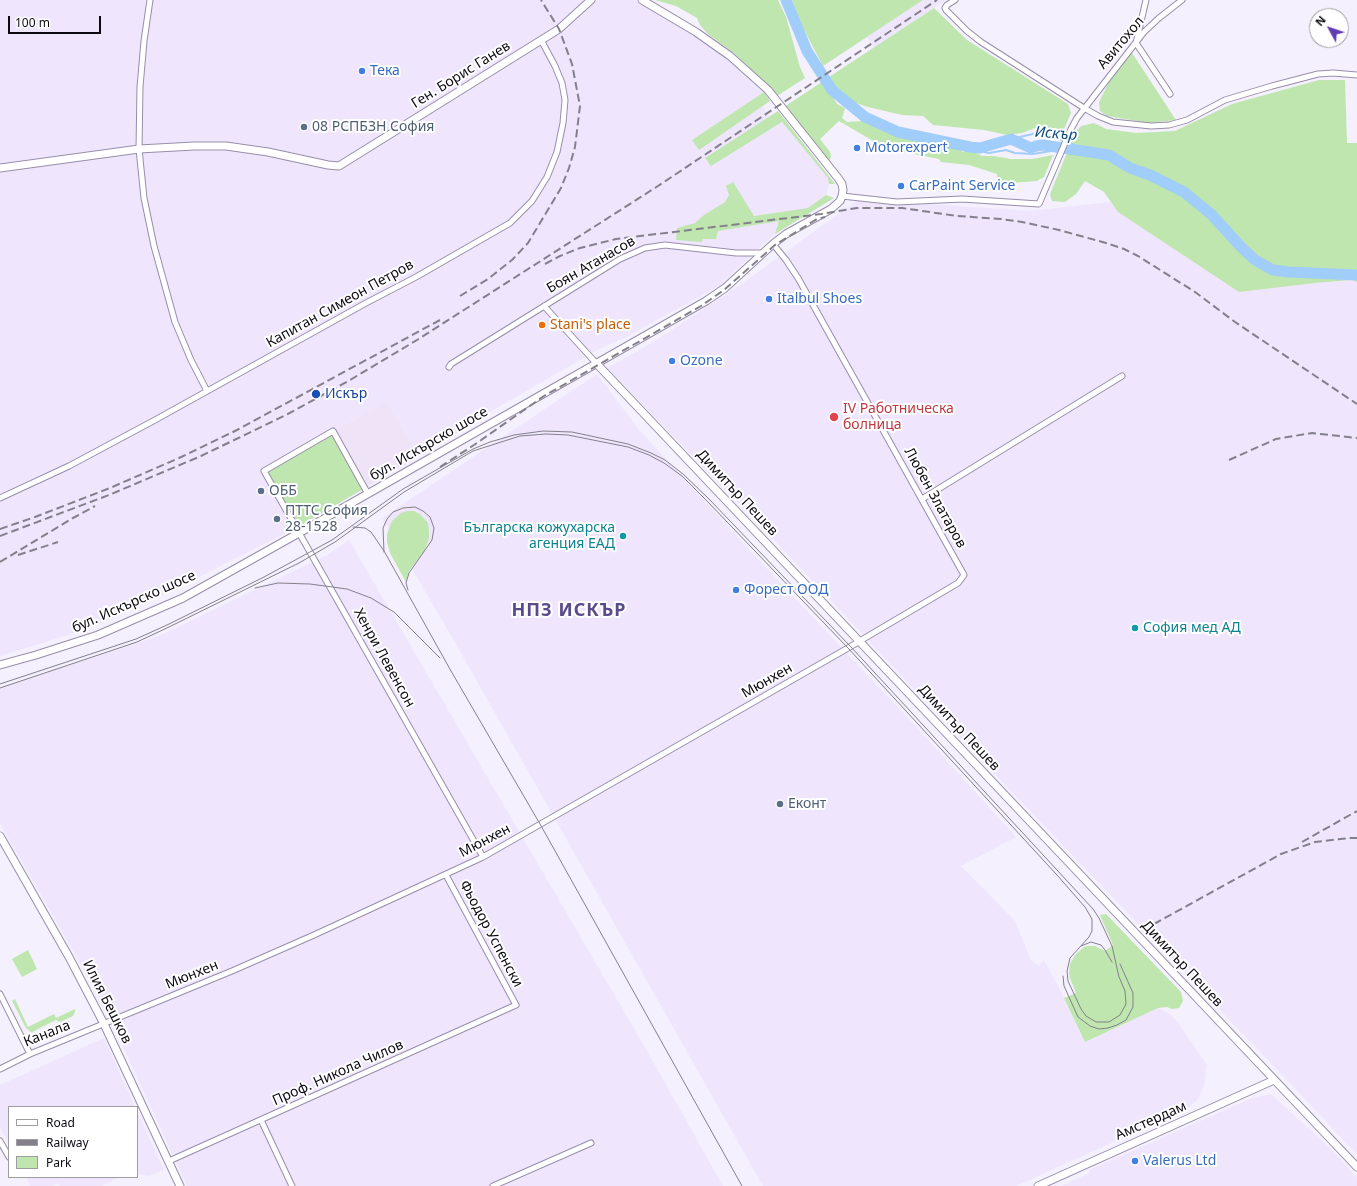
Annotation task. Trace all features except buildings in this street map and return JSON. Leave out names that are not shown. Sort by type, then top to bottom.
[{"type":"street","points":[[150,0],[144,41],[140,87],[139,148],[144,198],[154,246],[175,322],[207,391]]},
{"type":"street","name":"Ген. Борис Ганев","points":[[139,148],[226,146],[268,152],[328,165],[340,166],[559,29],[591,0]]},
{"type":"street","points":[[642,0],[696,32],[730,56],[768,90],[838,178],[842,184],[842,196]]},
{"type":"street","points":[[955,0],[947,5],[945,8],[946,10],[967,31],[1000,55],[1098,116],[1114,122],[1129,125],[1169,125],[1187,120],[1225,100],[1318,74],[1333,73],[1357,75]]},
{"type":"street","points":[[1146,0],[1136,43],[1170,94]]},
{"type":"street","name":"Авитохол","points":[[842,196],[897,202],[962,199],[1039,204],[1071,129],[1084,108],[1151,25],[1182,0]]},
{"type":"street","name":"Капитан Симеон Петров","points":[[0,498],[76,462],[155,420],[510,223],[532,201],[547,177],[557,152],[563,123],[564,100],[562,83],[541,40]]},
{"type":"street","points":[[0,168],[139,148]]},
{"type":"street","name":"бул. Искърско шосе","points":[[0,665],[98,635],[183,598],[706,301],[725,288],[773,244],[786,234],[836,205],[842,196]]},
{"type":"street","name":"Любен Златаров","points":[[773,244],[783,255],[798,278],[964,575],[958,582],[859,642]]},
{"type":"street","name":"Боян Атанасов","points":[[449,367],[451,364],[544,306],[620,259],[636,251],[652,246],[672,245],[736,253],[762,253]]},
{"type":"street","name":"Димитър Пешев","points":[[544,306],[859,642],[1357,1167]]},
{"type":"street","points":[[922,500],[1122,376]]},
{"type":"street","name":"Хенри Левенсон","points":[[368,494],[333,431],[264,470],[483,857]]},
{"type":"street","name":"Мюнхен","points":[[104,1024],[314,936],[483,857],[859,642]]},
{"type":"street","name":"Илия Бешков","points":[[1,840],[69,957],[104,1024],[180,1186]]},
{"type":"street","name":"Фьодор Успенски","points":[[446,875],[516,1005]]},
{"type":"street","points":[[0,994],[30,1054]]},
{"type":"street","name":"Проф. Никола Чилов","points":[[169,1161],[516,1005]]},
{"type":"street","name":"Канала","points":[[0,1069],[30,1054],[104,1024]]},
{"type":"street","name":"Амстердам","points":[[1038,1186],[1274,1080]]},
{"type":"street","points":[[261,1120],[292,1186]]},
{"type":"street","points":[[0,1141],[8,1155]]},
{"type":"street","points":[[493,1186],[591,1143]]},
{"type":"shaded area","points":[[0,0],[634,0],[697,36],[728,59],[764,92],[692,140],[699,149],[762,106],[770,117],[706,158],[711,165],[782,122],[828,178],[829,184],[826,195],[769,239],[719,286],[626,337],[599,349],[495,409],[420,456],[387,402],[333,431],[296,528],[167,593],[91,628],[0,656]]},
{"type":"shaded area","points":[[923,0],[946,0],[874,48],[867,37]]},
{"type":"shaded area","points":[[859,199],[1029,211],[1136,199],[1315,283],[1352,280],[1357,282],[1357,1154],[943,720],[777,543],[607,368],[650,344],[740,285]]},
{"type":"shaded area","points":[[597,374],[639,430],[910,720],[1016,837],[961,866],[1015,921],[1031,960],[1039,966],[1044,960],[1085,1042],[1158,1008],[1169,1014],[1177,1021],[1207,1065],[1204,1087],[1197,1100],[1187,1109],[1016,1186],[763,1186],[453,639],[382,518]]},
{"type":"shaded area","points":[[387,402],[420,456],[365,488],[333,431]]},
{"type":"shaded area","points":[[349,540],[650,1056],[723,1186],[187,1186],[114,1027],[81,965],[0,824],[0,688],[159,636],[327,555]]},
{"type":"shaded area","points":[[104,1038],[135,1106],[8,1106],[8,1143],[0,1127],[0,1085]]},
{"type":"shaded area","points":[[1271,1094],[1331,1149],[1357,1178],[1357,1186],[1061,1186],[1090,1173],[1089,1170],[1252,1098]]},
{"type":"shaded area","points":[[138,1113],[164,1170],[149,1176],[138,1174]]},
{"type":"shaded area","points":[[26,1178],[117,1178],[102,1186],[60,1186],[58,1183],[52,1186],[30,1186]]},
{"type":"green space","points":[[655,0],[778,0],[786,17],[800,67],[805,78],[777,96],[735,54],[708,34],[700,25],[697,18],[676,6]]},
{"type":"green space","points":[[792,0],[923,0],[823,66],[802,26]]},
{"type":"green space","points":[[934,8],[967,40],[1068,104],[1071,113],[1061,136],[1035,128],[1022,133],[1007,135],[984,130],[933,125],[923,116],[902,115],[868,107],[853,102],[842,95],[829,77]]},
{"type":"green space","points":[[1132,53],[1176,120],[1148,123],[1107,116],[1100,111],[1099,102],[1109,82]]},
{"type":"green space","points":[[1319,80],[1345,80],[1347,143],[1357,143],[1357,282],[1352,280],[1315,283],[1239,292],[1118,212],[1104,192],[1085,181],[1076,194],[1065,202],[1052,201],[1050,194],[1076,131],[1081,126],[1094,123],[1106,129],[1136,133],[1175,131],[1232,104]]},
{"type":"green space","points":[[822,82],[837,104],[845,108],[842,118],[847,122],[862,121],[893,133],[948,146],[963,152],[971,150],[982,156],[994,156],[1011,159],[1032,159],[1053,155],[1044,177],[1037,181],[998,184],[997,174],[969,165],[941,162],[939,159],[889,149],[839,121],[820,139],[830,152],[830,160],[826,159],[784,107]]},
{"type":"green space","points":[[764,92],[770,101],[699,150],[692,140]]},
{"type":"green space","points":[[778,111],[835,184],[829,184],[828,178],[782,122],[711,166],[705,158]]},
{"type":"green space","points":[[733,182],[754,216],[808,208],[826,195],[834,198],[775,234],[779,221],[718,231],[716,239],[703,239],[702,242],[676,240],[677,228],[695,223],[704,215],[725,202],[729,195],[726,186]]},
{"type":"green space","points":[[333,431],[365,488],[296,528],[264,471]]},
{"type":"green space","points":[[414,511],[420,514],[428,523],[429,538],[425,550],[409,571],[406,582],[390,553],[387,542],[387,534],[392,521],[401,513]]},
{"type":"green space","points":[[1106,914],[1181,992],[1183,1001],[1179,1008],[1158,1008],[1085,1042],[1064,998],[1076,993],[1069,973],[1070,964],[1075,955],[1087,946],[1095,946],[1105,951],[1113,945],[1100,915]]},
{"type":"green space","points":[[28,950],[37,969],[22,977],[12,959]]},
{"type":"green space","points":[[15,999],[28,1027],[54,1014],[56,1018],[75,1009],[75,1012],[73,1016],[60,1022],[56,1020],[32,1033],[26,1028],[12,1001]]},
{"type":"waterway","name":"Искър","points":[[786,0],[807,51],[832,90],[865,117],[898,132],[970,147],[980,148],[1011,139],[1031,148],[1043,145],[1109,155],[1130,168],[1150,175],[1184,192],[1212,215],[1255,260],[1273,270],[1357,275]]},
{"type":"waterway","points":[[1011,139],[1037,133],[1062,140],[1091,152]]},
{"type":"waterway","points":[[973,147],[980,151],[989,153],[1006,150],[1015,153],[1033,154],[1069,148]]},
{"type":"tram line","points":[[0,684],[136,639],[167,625],[264,577],[332,540],[403,489],[473,449],[490,442],[514,435],[543,431],[572,432],[628,444],[665,460],[683,474],[708,498],[851,647],[1093,909],[1099,918],[1112,946],[1119,977],[1125,991],[1126,1004],[1120,1015],[1109,1022],[1096,1022],[1086,1016],[1081,1009],[1068,981],[1067,971],[1070,958],[1089,937],[1092,931],[1092,919],[1085,907],[848,648],[706,500],[682,476],[664,463],[649,455],[628,447],[568,435],[546,434],[520,436],[473,451],[404,492],[335,542],[299,563],[137,642],[0,688]]},
{"type":"tram line","points":[[384,552],[383,528],[387,519],[393,512],[403,508],[415,507],[430,517],[434,528],[432,540],[409,573],[406,583],[408,590]]},
{"type":"tram line","points":[[353,527],[365,528],[371,532],[384,551],[451,671],[540,824],[742,1186]]},
{"type":"tram line","points":[[255,588],[278,583],[310,584],[347,589],[371,598],[394,612],[440,658]]},
{"type":"tram line","points":[[1081,946],[1091,942],[1101,945],[1112,962]]},
{"type":"tram line","points":[[1063,976],[1064,986],[1078,1017],[1090,1026],[1099,1029],[1108,1028],[1126,1020],[1133,1007],[1133,993],[1120,964]]},
{"type":"railway","points":[[460,296],[488,279],[512,260],[528,243],[561,188],[575,147],[580,106],[572,64],[559,29],[541,0]]},
{"type":"railway","points":[[0,536],[109,495],[201,456],[286,415],[350,380],[417,340],[658,186],[937,0]]},
{"type":"railway","points":[[545,264],[580,248],[616,239],[821,214],[857,208],[902,208],[957,216],[1022,222],[1059,230],[1106,243],[1124,249],[1138,256],[1195,292],[1235,322],[1357,404]]},
{"type":"railway","points":[[440,467],[544,396],[701,306],[724,290],[775,245],[817,219],[825,217]]},
{"type":"railway","points":[[0,529],[110,488],[179,458],[235,431],[440,320]]},
{"type":"railway","points":[[1229,460],[1276,439],[1312,433],[1357,438]]},
{"type":"railway","points":[[0,562],[95,506]]},
{"type":"railway","points":[[18,555],[58,542]]},
{"type":"railway","points":[[1302,842],[1357,811]]},
{"type":"railway","points":[[1154,924],[1281,854],[1315,842],[1357,838]]},
{"type":"place","name":"Тека","points":[[362,71]]},
{"type":"place","name":"08 РСПБЗН София","points":[[304,127]]},
{"type":"place","name":"Motorexpert","points":[[857,148]]},
{"type":"place","name":"CarPaint Service","points":[[901,186]]},
{"type":"place","name":"Italbul Shoes","points":[[769,299]]},
{"type":"place","name":"Stani's place","points":[[542,325]]},
{"type":"place","name":"Ozone","points":[[672,361]]},
{"type":"place","name":"Искър","points":[[316,394]]},
{"type":"place","name":"IV Работническа болница","points":[[834,417]]},
{"type":"place","name":"ОББ","points":[[261,491]]},
{"type":"place","name":"ПТТС София 28-1528","points":[[277,519]]},
{"type":"place","name":"Българска кожухарска агенция ЕАД","points":[[623,536]]},
{"type":"place","name":"Форест ООД","points":[[736,590]]},
{"type":"place","name":"София мед АД","points":[[1135,628]]},
{"type":"place","name":"Еконт","points":[[780,804]]},
{"type":"place","name":"Valerus Ltd","points":[[1135,1161]]},
{"type":"district","name":"НПЗ ИСКЪР","points":[[569,611]]}]
